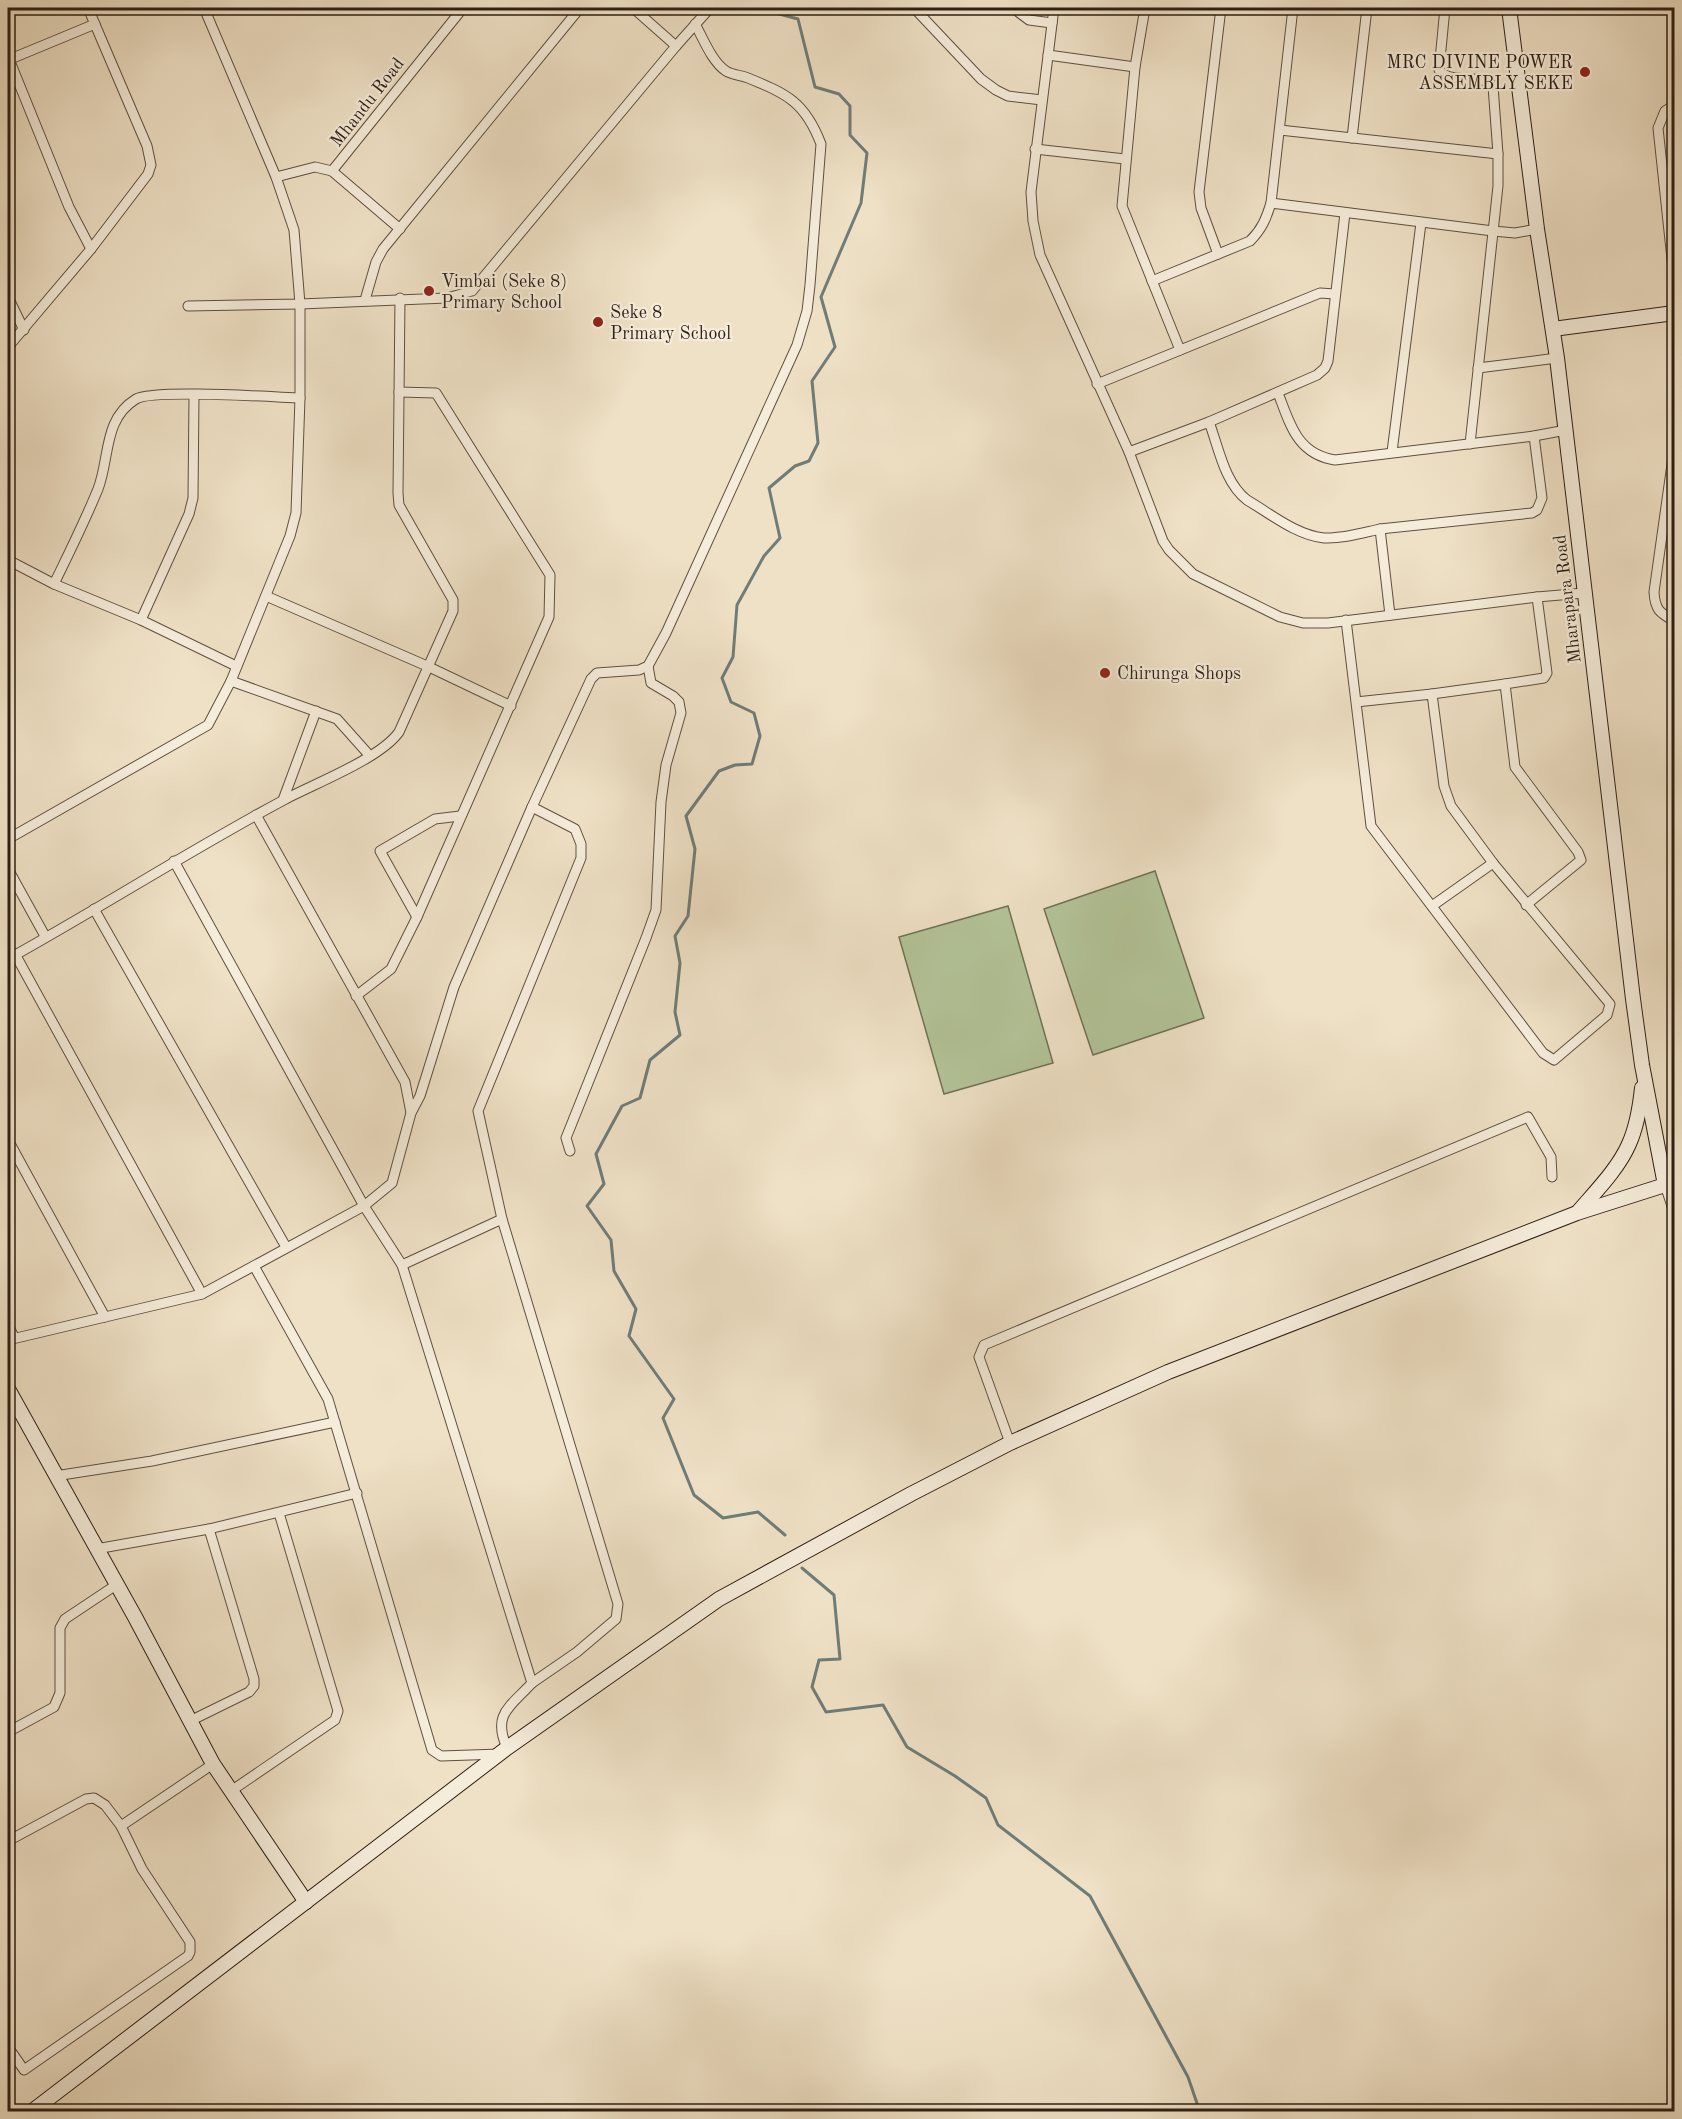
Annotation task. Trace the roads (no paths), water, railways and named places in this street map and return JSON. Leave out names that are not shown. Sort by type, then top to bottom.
[{"type":"main road","name":"Mharapara Road","points":[[1509,8],[1537,229],[1557,358],[1642,1065],[1665,1185]]},
{"type":"main road","points":[[1553,329],[1674,312]]},
{"type":"main road","points":[[1577,1213],[1614,1169],[1629,1145],[1640,1106],[1642,1065]]},
{"type":"main road","points":[[31,2112],[503,1751],[719,1599],[911,1494],[1010,1443],[1168,1372],[1577,1213],[1665,1185]]},
{"type":"main road","points":[[8,1389],[213,1764],[306,1902]]},
{"type":"street","points":[[8,347],[91,249],[148,174],[151,165],[147,146],[88,8]]},
{"type":"street","points":[[8,839],[208,725],[231,681],[290,536],[296,513],[300,304],[294,230],[276,177],[204,8]]},
{"type":"street","name":"Mhandu Road","points":[[276,177],[315,167],[332,171],[463,8]]},
{"type":"street","points":[[365,300],[376,262],[383,249],[580,8]]},
{"type":"street","points":[[633,8],[676,46]]},
{"type":"street","points":[[188,306],[447,298],[472,291],[710,8]]},
{"type":"street","points":[[914,8],[981,79],[996,90],[1008,96],[1042,100]]},
{"type":"street","points":[[1013,8],[1029,20],[1052,23]]},
{"type":"street","points":[[1054,8],[1031,192],[1033,221],[1040,255],[1129,452],[1163,541],[1178,560],[1193,574],[1280,616],[1303,623],[1346,621],[1584,593]]},
{"type":"street","points":[[1145,8],[1135,67],[1122,206],[1180,350]]},
{"type":"street","points":[[1218,254],[1201,208],[1199,192],[1221,8]]},
{"type":"street","points":[[1152,281],[1250,241],[1266,221],[1271,203],[1293,8]]},
{"type":"street","points":[[1352,138],[1367,8]]},
{"type":"street","points":[[1444,8],[1439,70],[1449,77],[1487,81],[1493,86],[1498,154],[1498,186],[1470,444]]},
{"type":"street","points":[[91,249],[69,207],[8,60],[95,24]]},
{"type":"street","points":[[570,1151],[566,1138],[656,910],[661,802],[666,765],[681,713],[679,702],[673,696],[651,683],[648,666],[671,622],[797,345],[807,311],[810,285],[821,144],[808,117],[795,100],[740,74],[728,72],[719,65],[695,24]]},
{"type":"street","points":[[1048,55],[1135,67]]},
{"type":"street","points":[[1674,105],[1665,111],[1658,128],[1674,278]]},
{"type":"street","points":[[1280,130],[1498,154]]},
{"type":"street","points":[[1035,149],[1125,159]]},
{"type":"street","points":[[332,171],[399,229]]},
{"type":"street","points":[[1271,203],[1493,231],[1515,233],[1537,229]]},
{"type":"street","points":[[1129,452],[1278,393],[1317,375],[1325,368],[1328,360],[1346,213]]},
{"type":"street","points":[[1392,452],[1421,223]]},
{"type":"street","points":[[1097,384],[1320,293],[1335,294]]},
{"type":"street","points":[[8,297],[24,330]]},
{"type":"street","points":[[202,1294],[11,957],[174,861],[283,800],[369,756],[392,742],[399,732],[453,611],[453,600],[399,505],[400,298]]},
{"type":"street","points":[[1478,368],[1557,358]]},
{"type":"street","points":[[356,996],[391,969],[417,917],[549,617],[550,575],[436,393],[399,392]]},
{"type":"street","points":[[1278,393],[1300,442],[1317,454],[1335,460],[1534,436],[1566,430]]},
{"type":"street","points":[[54,585],[99,487],[108,440],[118,416],[136,399],[148,396],[194,395],[300,398]]},
{"type":"street","points":[[141,620],[189,514],[193,498],[194,395]]},
{"type":"street","points":[[1209,422],[1231,482],[1247,500],[1309,535],[1325,538],[1380,529],[1532,513],[1537,510],[1542,498],[1534,436]]},
{"type":"street","points":[[1674,450],[1654,592],[1654,603],[1659,611],[1674,621]]},
{"type":"street","points":[[1380,529],[1390,615]]},
{"type":"street","points":[[8,560],[54,585],[141,620],[236,666]]},
{"type":"street","points":[[266,596],[428,666],[511,706]]},
{"type":"street","points":[[1356,702],[1544,678],[1547,673],[1537,597]]},
{"type":"street","points":[[1346,621],[1371,826],[1543,1053],[1554,1060],[1607,1015],[1610,1004],[1526,905],[1451,806],[1446,795],[1432,694]]},
{"type":"street","points":[[8,1325],[11,1338],[202,1294],[364,1206],[392,1183],[411,1113],[420,1096],[454,987],[532,807],[591,679],[597,673],[639,670],[648,666]]},
{"type":"street","points":[[231,681],[337,719],[369,756]]},
{"type":"street","points":[[1504,684],[1515,767],[1578,852],[1581,860],[1526,905]]},
{"type":"street","points":[[283,800],[316,711]]},
{"type":"street","points":[[254,1266],[328,1399],[432,1750],[436,1755],[441,1756],[503,1751],[500,1732],[503,1714],[532,1683],[577,1652],[616,1619],[618,1604],[502,1219],[478,1111],[581,858],[580,844],[575,829],[532,807]]},
{"type":"street","points":[[256,815],[405,1083],[411,1113]]},
{"type":"street","points":[[417,917],[380,851],[435,819],[460,816]]},
{"type":"street","points":[[174,861],[364,1206],[402,1265],[532,1683]]},
{"type":"street","points":[[1432,906],[1493,863]]},
{"type":"street","points":[[8,869],[45,936]]},
{"type":"street","points":[[94,909],[286,1247]]},
{"type":"street","points":[[1010,1443],[979,1357],[984,1345],[1528,1117],[1551,1157],[1552,1177]]},
{"type":"street","points":[[8,1140],[105,1317]]},
{"type":"street","points":[[1665,1185],[1674,1212]]},
{"type":"street","points":[[402,1265],[502,1219]]},
{"type":"street","points":[[55,1476],[152,1461],[335,1422]]},
{"type":"street","points":[[96,1549],[209,1529],[357,1493]]},
{"type":"street","points":[[231,1791],[335,1720],[338,1711],[279,1513]]},
{"type":"street","points":[[190,1721],[249,1692],[254,1686],[254,1679],[209,1529]]},
{"type":"street","points":[[8,1732],[54,1707],[60,1693],[60,1628],[65,1619],[116,1585]]},
{"type":"street","points":[[121,1826],[213,1764]]},
{"type":"street","points":[[8,1841],[90,1798],[102,1802],[121,1826],[142,1869],[190,1942],[188,1956],[24,2070],[8,2048]]},
{"type":"waterway","points":[[764,8],[798,19],[815,87],[839,94],[850,106],[850,135],[867,153],[861,203],[821,297],[835,347],[812,381],[818,443],[809,461],[795,466],[769,488],[780,538],[764,556],[737,605],[733,657],[722,678],[731,702],[754,713],[760,736],[752,764],[735,765],[719,771],[686,816],[695,849],[688,916],[675,936],[680,963],[675,1012],[680,1035],[650,1060],[640,1098],[622,1106],[596,1154],[604,1184],[587,1206],[611,1240],[614,1271],[636,1309],[629,1336],[674,1399],[663,1418],[694,1495],[723,1518],[758,1512],[785,1535]]},
{"type":"waterway","points":[[802,1568],[834,1595],[840,1659],[819,1660],[812,1687],[826,1712],[883,1705],[907,1747],[986,1798],[998,1825],[1090,1896],[1188,2077],[1200,2112]]},
{"type":"place","name":"MRC DIVINE POWER ASSEMBLY SEKE","points":[[1585,72]]},
{"type":"place","name":"Vimbai (Seke 8) Primary School","points":[[429,291]]},
{"type":"place","name":"Seke 8 Primary School","points":[[598,322]]},
{"type":"place","name":"Chirunga Shops","points":[[1105,673]]}]
